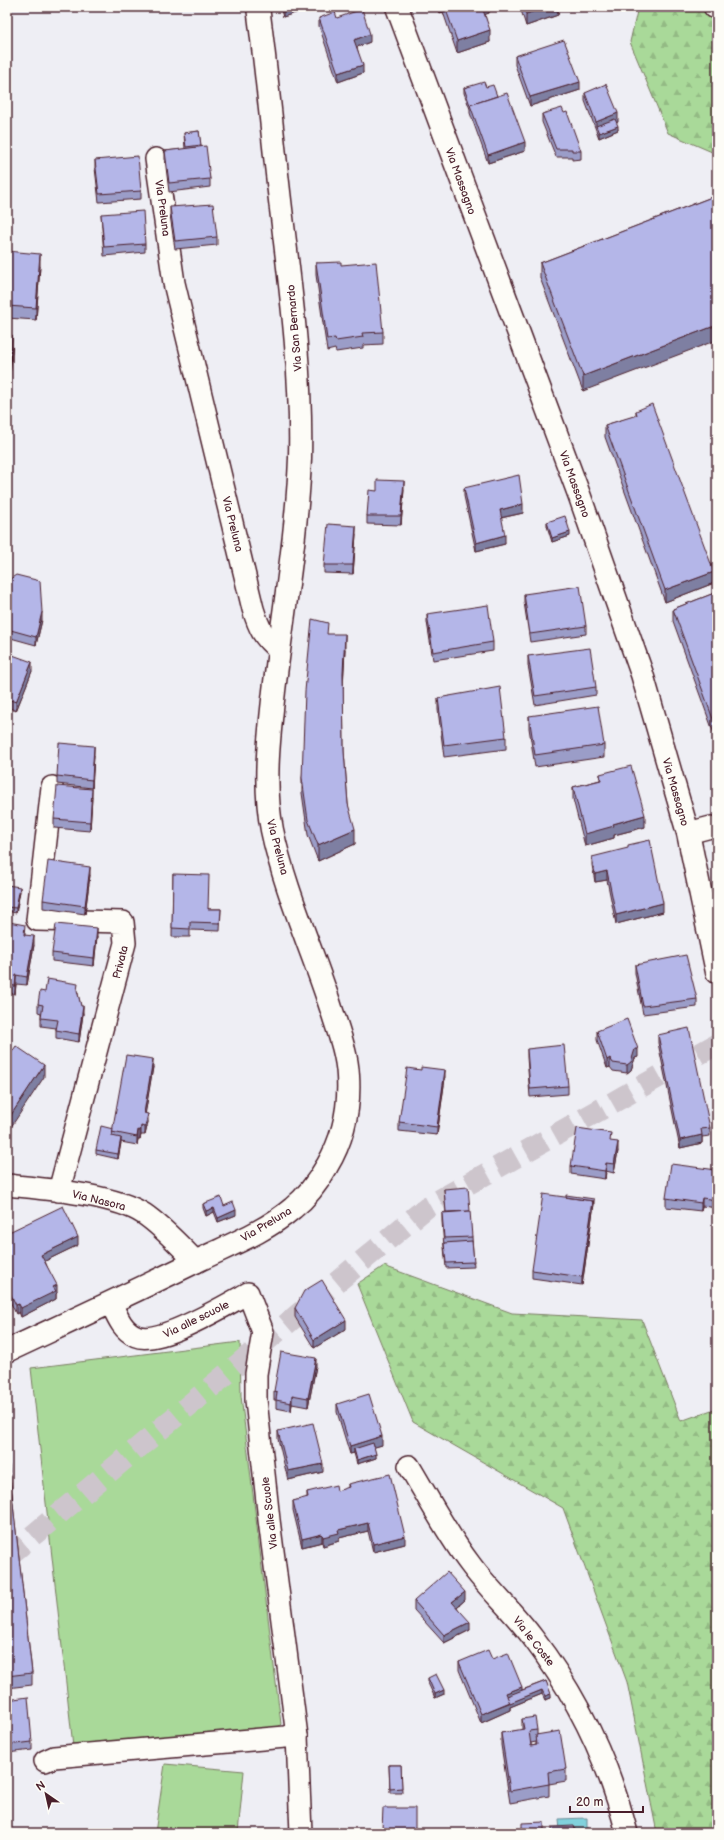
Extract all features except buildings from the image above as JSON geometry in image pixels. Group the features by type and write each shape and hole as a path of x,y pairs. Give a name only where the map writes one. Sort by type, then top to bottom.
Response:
{"street":[{"name":"Via San Bernardo","path":"258,7 292,299 299,381 300,460 295,520 279,650"},
{"name":"Via Massagno","path":"397,7 531,371 580,497 642,674 688,833 717,972"},
{"name":"Via Preluna","path":"7,1351 254,1234 278,1220 299,1203 314,1187 330,1161 342,1132 346,1112 348,1077 345,1053 281,864 268,804 266,771 279,650 267,640 259,628 253,609 174,282 156,160"},
{"name":"Privata","path":"52,787 36,920 123,922 125,943 59,1191"},
{"path":"688,833 711,827 717,828"},
{"name":"Via Nasora","path":"7,1185 59,1191 122,1204 143,1214 161,1227 196,1262"},
{"name":"Via alle scuole","path":"111,1303 128,1332 137,1337 148,1339 173,1332 248,1293"},
{"name":"Via alle Scuole","path":"248,1293 263,1332 256,1374 256,1400 269,1520 297,1736 300,1833"},
{"name":"Via le Coste","path":"409,1466 470,1564 532,1637 563,1681 582,1714 611,1778 627,1833"},
{"path":"45,1761 54,1757 297,1736"}],"green space":[{"path":"638,7 717,8 717,159 712,152 668,133 630,42"},
{"path":"384,1266 512,1313 642,1320 681,1421 717,1408 717,1833 657,1833 627,1682 563,1508 413,1422 357,1284"},
{"path":"240,1342 241,1396 281,1724 275,1731 73,1746 31,1368"},
{"path":"165,1764 244,1771 238,1833 155,1833"}],"water":[{"path":"587,1818 587,1830 560,1831 559,1819"}],"tunnel":[{"path":"7,1557 427,1207 717,1044"}]}
